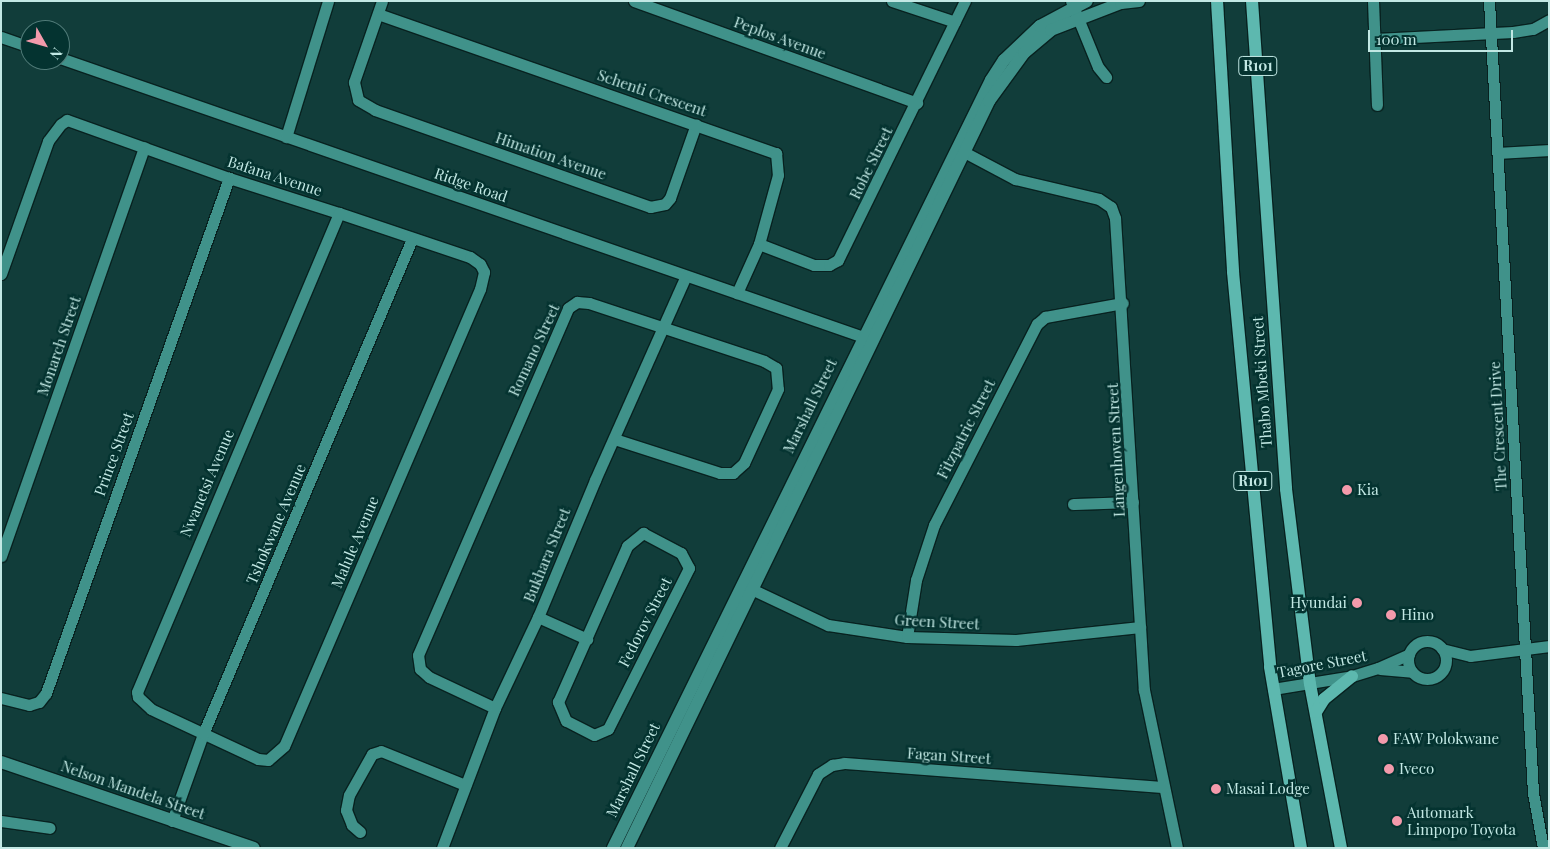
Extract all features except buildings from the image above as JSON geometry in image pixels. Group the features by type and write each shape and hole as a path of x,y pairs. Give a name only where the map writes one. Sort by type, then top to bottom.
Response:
{"main road":[{"name":"Thabo Mbeki Street","path":"1218,1 1233,272 1272,689 1301,848"},
{"name":"Thabo Mbeki Street","path":"1252,1 1286,490 1310,684 1341,848"},
{"path":"1316,712 1324,699 1352,676"}],"street":[{"path":"286,136 328,1"},
{"path":"378,14 382,1"},
{"name":"Peplos Avenue","path":"634,1 917,102"},
{"path":"892,1 955,22"},
{"name":"Robe Street","path":"758,244 814,265 829,265 838,260 965,1"},
{"name":"Marshall Street","path":"627,848 747,587 991,80 1017,46 1040,26 1087,1"},
{"name":"Marshall Street","path":"867,339 989,101 1024,53 1073,9 1139,1"},
{"path":"1373,1 1377,105"},
{"name":"The Crescent Drive","path":"1489,1 1533,799 1543,848"},
{"path":"1073,9 1098,67 1106,77"},
{"name":"Himation Avenue","path":"378,14 354,82 354,91 358,100 375,110 650,207 665,204 670,198 696,124"},
{"name":"Schenti Crescent","path":"378,14 776,152 780,168 758,244 737,293"},
{"path":"1375,39 1533,29 1549,20"},
{"path":"1,37 20,44"},
{"name":"Ridge Road","path":"70,61 867,339"},
{"name":"Bafana Avenue","path":"1,274 48,141 60,124 76,121 228,178 470,257 480,264"},
{"name":"Monarch Street","path":"1,556 144,147"},
{"path":"1498,153 1549,150"},
{"name":"Langenhoven Street","path":"964,152 1015,179 1087,195 1111,207 1116,218 1123,303 1146,707 1177,848"},
{"name":"Prince Street","path":"1,698 29,705 39,702 46,692 228,178"},
{"name":"Nwanetsi Avenue","path":"203,734 143,703 137,692 140,679 339,213"},
{"name":"Tshokwane Avenue","path":"172,822 203,734 412,239"},
{"name":"Malule Avenue","path":"203,734 258,759 268,760 284,746 480,289 484,272 480,264"},
{"name":"Bukhara Street","path":"442,848 495,708 538,617 662,327 686,276"},
{"name":"Romano Street","path":"495,708 429,677 420,669 418,656 568,308 582,301 772,365 778,375 778,389 744,463 734,473 720,473 614,439"},
{"name":"Fitzpatric Street","path":"907,637 916,580 934,525 1036,324 1045,317 1123,303"},
{"path":"1073,504 1134,502"},
{"name":"Fedorov Street","path":"643,533 686,558 689,568 608,730 598,735 566,721 558,702 587,639 627,546 636,536 643,533"},
{"name":"Marshall Street","path":"613,848 747,587"},
{"name":"Green Street","path":"747,587 828,625 907,637 1016,640 1140,627"},
{"path":"538,617 587,639"},
{"name":"Tagore Street","path":"1272,689 1352,676 1378,668 1409,654 1423,642 1433,643 1442,649 1470,656"},
{"name":"Tagore Street","path":"1378,668 1412,672 1429,679 1444,667 1470,656 1526,651 1549,646"},
{"path":"1442,649 1444,667"},
{"path":"1409,654 1412,672"},
{"path":"360,832 352,825 346,810 349,795 372,754 382,752 465,785"},
{"name":"Nelson Mandela Street","path":"1,762 172,822 254,848"},
{"name":"Fagan Street","path":"780,848 818,774 832,765 844,763 1163,787"},
{"path":"1,821 50,828"}],"place":[{"name":"Kia","path":"1347,490"},
{"name":"Hyundai","path":"1357,603"},
{"name":"Hino","path":"1391,615"},
{"name":"FAW Polokwane","path":"1383,739"},
{"name":"Iveco","path":"1389,769"},
{"name":"Masai Lodge","path":"1216,789"},
{"name":"Automark Limpopo Toyota","path":"1397,821"}]}
